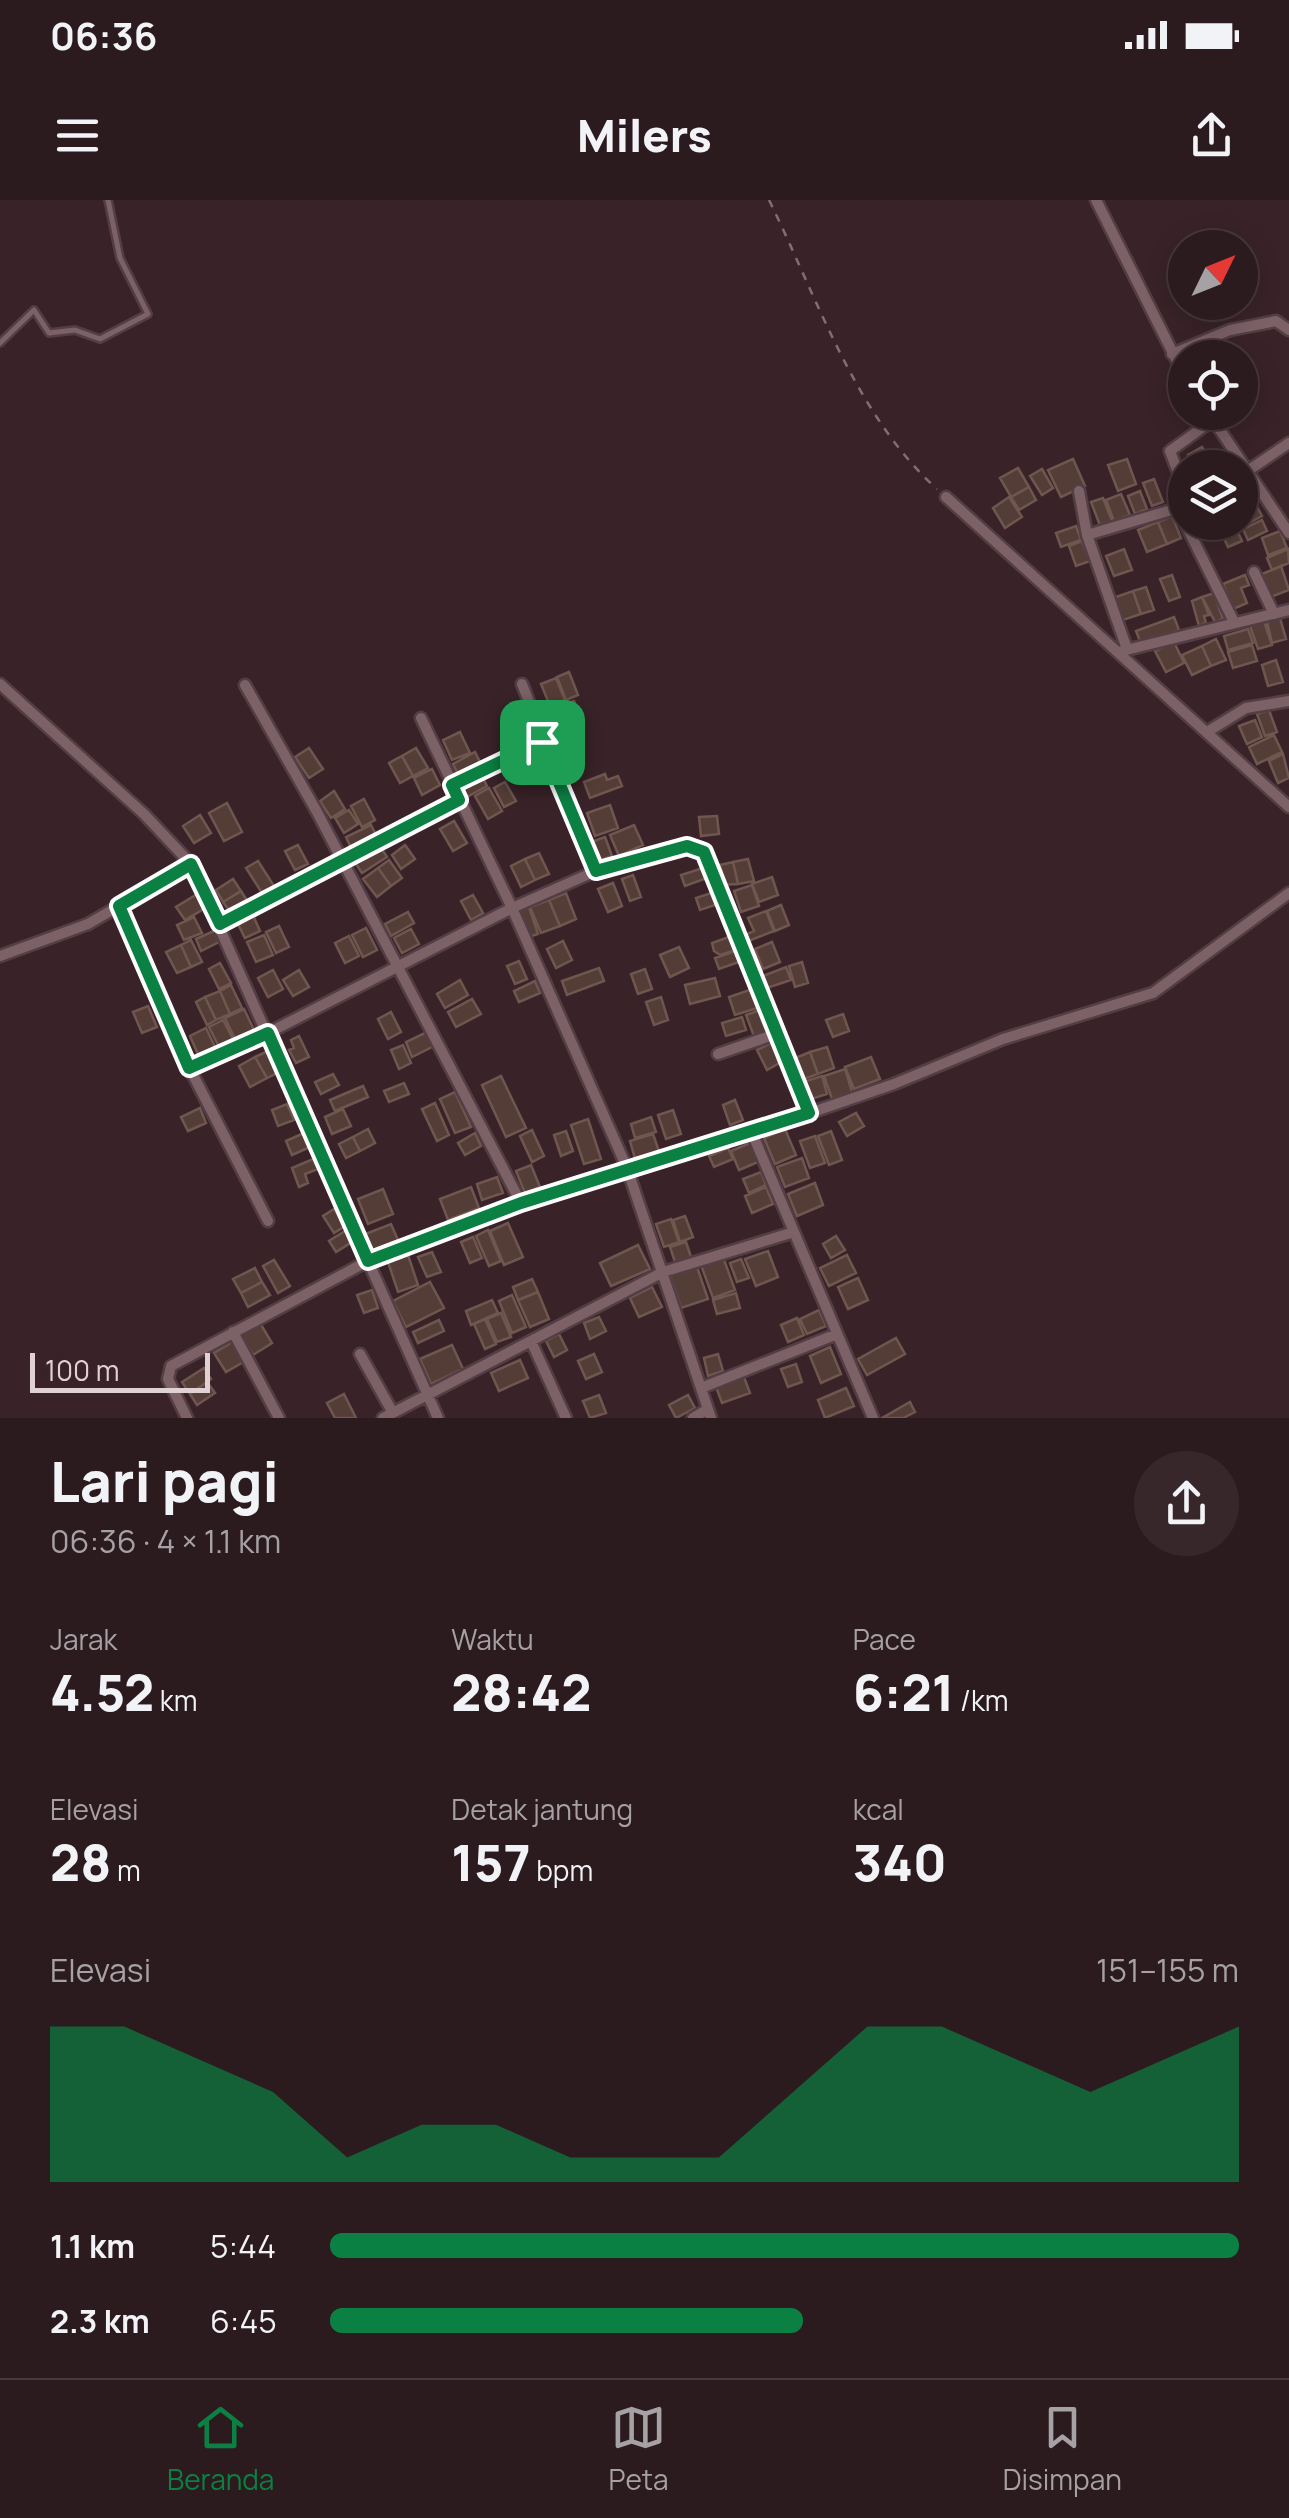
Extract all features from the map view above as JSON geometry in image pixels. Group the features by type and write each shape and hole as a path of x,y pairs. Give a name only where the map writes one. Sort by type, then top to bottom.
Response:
{"street":[{"path":"1096,200 1168,346"},
{"path":"1208,340 1238,328 1276,321 1289,330"},
{"path":"1171,450 1195,430"},
{"path":"1258,464 1289,443"},
{"path":"1079,491 1087,535 1123,651"},
{"path":"1258,492 1289,533"},
{"path":"946,497 1123,651 1289,807"},
{"path":"1087,535 1168,512"},
{"path":"1197,540 1234,622"},
{"path":"1254,572 1274,614"},
{"path":"1123,651 1289,610"},
{"path":"0,684 144,814 191,864 438,1418"},
{"path":"522,684 596,871"},
{"path":"245,685 296,773 521,1203"},
{"path":"1207,732 1246,708 1289,701"},
{"path":"421,718 512,908 627,1168 710,1414 693,1418"},
{"path":"452,785 542,742"},
{"path":"220,924 459,800"},
{"path":"189,1068 268,1033 512,908 596,871 687,846 701,848 809,1113"},
{"path":"0,956 88,924 191,864"},
{"path":"187,1418 168,1379 169,1369 368,1261 521,1203 752,1133 1003,1039 1153,994 1289,893"},
{"path":"119,906 189,1068 268,1220"},
{"path":"718,1054 776,1034"},
{"path":"752,1133 873,1418"},
{"path":"360,1354 388,1415 663,1272 794,1232"},
{"path":"233,1332 280,1418"},
{"path":"701,1388 837,1334"},
{"path":"531,1341 566,1418"}],"lane":[{"path":"0,343 34,310 48,333 75,330 100,339 148,314 120,258 108,200"}],"path":[{"path":"769,200 850,367 888,435 906,460 946,497"}],"building":[{"path":"1073,459 1085,486 1061,497 1048,470"},
{"path":"1127,459 1136,484 1118,491 1108,465"},
{"path":"1018,468 1029,487 1011,497 1000,478"},
{"path":"1042,469 1053,488 1042,495 1030,476"},
{"path":"1154,479 1163,502 1152,506 1143,483"},
{"path":"1029,487 1036,500 1019,510 1011,497"},
{"path":"1140,491 1147,509 1135,514 1128,496"},
{"path":"1121,494 1130,515 1114,521 1106,500"},
{"path":"1009,497 1022,517 1005,528 993,508"},
{"path":"1103,498 1113,523 1101,528 1091,502"},
{"path":"1168,518 1168,540 1176,540 1167,544 1158,522"},
{"path":"1262,520 1267,531 1258,535 1258,522"},
{"path":"1158,522 1167,544 1147,552 1138,530"},
{"path":"1076,526 1081,540 1061,547 1056,533"},
{"path":"1280,531 1287,548 1268,555 1262,538"},
{"path":"1225,540 1242,540 1242,541 1228,547"},
{"path":"1082,541 1090,561 1076,566 1069,546"},
{"path":"1124,549 1132,570 1114,576 1106,556"},
{"path":"1288,549 1289,563 1272,570 1267,558"},
{"path":"1281,566 1289,590 1271,597 1262,574"},
{"path":"1172,575 1180,597 1169,601 1160,579"},
{"path":"1245,575 1249,585 1241,588 1247,603 1233,609 1223,584"},
{"path":"1146,587 1154,610 1141,614 1133,591"},
{"path":"1133,591 1141,614 1120,621 1113,598"},
{"path":"1214,593 1223,619 1215,622 1202,597"},
{"path":"1202,597 1209,615 1204,616 1206,623 1199,626 1192,601"},
{"path":"1174,617 1179,630 1141,644 1136,631"},
{"path":"1280,618 1286,639 1272,643 1267,621"},
{"path":"1264,621 1272,645 1258,649 1250,626"},
{"path":"1248,629 1253,643 1228,650 1224,636"},
{"path":"1216,639 1226,660 1211,666 1202,646"},
{"path":"1174,642 1184,663 1166,672 1155,651"},
{"path":"1252,645 1257,661 1233,668 1228,652"},
{"path":"1202,646 1211,666 1192,675 1182,655"},
{"path":"1276,660 1283,682 1268,686 1262,665"},
{"path":"569,672 578,695 566,700 557,677"},
{"path":"556,678 565,700 550,706 541,684"},
{"path":"574,701 581,721 564,727 557,707"},
{"path":"1269,710 1277,732 1265,736 1257,714"},
{"path":"1255,720 1262,737 1247,744 1239,726"},
{"path":"460,732 470,753 452,760 443,740"},
{"path":"1274,735 1282,752 1257,764 1249,747"},
{"path":"309,748 323,769 309,778 295,757"},
{"path":"416,748 428,768 413,776 402,756"},
{"path":"475,752 481,764 459,776 453,764"},
{"path":"1283,754 1289,778 1278,783 1269,761"},
{"path":"402,756 413,776 400,783 389,763"},
{"path":"432,769 440,785 422,795 414,778"},
{"path":"481,774 487,786 465,798 459,786"},
{"path":"605,774 607,780 618,776 622,786 590,798 584,782"},
{"path":"505,782 516,801 504,807 494,788"},
{"path":"489,788 502,811 488,819 475,796"},
{"path":"334,791 345,809 331,818 320,801"},
{"path":"364,799 375,820 362,827 351,806"},
{"path":"227,803 242,832 224,841 209,813"},
{"path":"610,805 618,828 595,836 587,813"},
{"path":"349,810 358,824 344,833 335,818"},
{"path":"200,815 211,833 194,843 183,826"},
{"path":"717,816 719,834 701,836 699,817"},
{"path":"454,821 467,843 453,851 440,829"},
{"path":"371,825 377,837 352,850 346,837"},
{"path":"634,825 643,845 619,856 610,835"},
{"path":"605,837 612,856 598,861 591,842"},
{"path":"298,845 308,864 295,870 285,851"},
{"path":"379,845 387,857 362,873 354,861"},
{"path":"405,845 415,859 401,869 392,855"},
{"path":"539,853 549,874 535,880 525,859"},
{"path":"525,859 535,880 521,887 511,866"},
{"path":"748,859 754,881 738,884 733,862"},
{"path":"389,860 402,878 391,886 378,868"},
{"path":"258,861 274,886 262,893 246,868"},
{"path":"733,862 738,884 719,885 716,873 722,872 720,865"},
{"path":"378,868 391,886 377,897 363,879"},
{"path":"703,868 707,878 685,886 681,875"},
{"path":"633,875 641,897 630,901 622,879"},
{"path":"772,877 778,895 759,902 752,884"},
{"path":"233,879 241,891 223,902 216,890"},
{"path":"613,883 622,906 608,912 598,889"},
{"path":"752,885 759,906 741,912 734,891"},
{"path":"241,891 248,902 231,913 223,902"},
{"path":"714,892 718,904 700,910 696,898"},
{"path":"199,893 207,907 185,920 176,907"},
{"path":"566,893 576,919 560,926 549,900"},
{"path":"473,895 483,913 471,920 461,901"},
{"path":"549,900 560,926 541,933 530,907"},
{"path":"781,905 789,925 775,931 767,911"},
{"path":"529,907 538,934 529,937 520,910"},
{"path":"766,911 774,931 746,942 743,936 754,931 748,918"},
{"path":"408,912 414,923 391,936 385,924"},
{"path":"252,913 260,931 245,938 236,920"},
{"path":"194,917 202,933 184,940 177,925"},
{"path":"279,926 289,947 276,953 266,932"},
{"path":"366,928 377,950 363,957 352,935"},
{"path":"411,929 419,944 402,953 394,938"},
{"path":"214,931 219,942 201,951 196,939"},
{"path":"264,935 273,955 256,962 247,942"},
{"path":"734,935 739,949 720,955 714,951 712,943"},
{"path":"349,936 359,956 345,963 335,943"},
{"path":"191,940 202,962 191,967 181,945"},
{"path":"563,941 572,960 556,968 547,949"},
{"path":"772,942 780,962 763,969 755,949"},
{"path":"181,945 191,967 177,973 166,952"},
{"path":"679,947 689,968 670,977 660,955"},
{"path":"738,950 742,961 719,969 715,958"},
{"path":"519,961 527,979 515,984 507,966"},
{"path":"802,962 808,983 795,987 789,966"},
{"path":"220,963 231,983 219,989 209,969"},
{"path":"786,967 791,980 767,988 763,976"},
{"path":"599,968 604,981 567,995 562,981"},
{"path":"645,969 652,989 638,994 631,974"},
{"path":"273,970 283,989 268,997 258,978"},
{"path":"299,970 309,987 293,996 283,980"},
{"path":"715,978 720,996 690,1004 685,985"},
{"path":"460,980 468,995 445,1008 437,994"},
{"path":"535,981 540,993 519,1002 514,991"},
{"path":"231,985 242,1008 230,1014 220,991"},
{"path":"755,988 761,1007 735,1015 729,997"},
{"path":"220,991 230,1014 216,1020 205,997"},
{"path":"205,997 216,1020 207,1025 196,1002"},
{"path":"661,997 668,1020 654,1025 646,1002"},
{"path":"472,999 481,1014 456,1027 448,1012"},
{"path":"148,1006 157,1027 142,1033 133,1012"},
{"path":"244,1009 256,1034 237,1043 225,1018"},
{"path":"763,1009 771,1033 755,1039 746,1015"},
{"path":"391,1012 401,1032 388,1039 378,1019"},
{"path":"843,1014 849,1031 833,1037 826,1020"},
{"path":"742,1017 746,1030 726,1036 722,1023"},
{"path":"223,1020 233,1039 219,1047 209,1027"},
{"path":"206,1028 217,1051 200,1059 190,1036"},
{"path":"427,1032 434,1046 412,1057 406,1042"},
{"path":"299,1036 309,1057 296,1063 289,1050 294,1048 291,1040"},
{"path":"773,1042 783,1061 767,1070 757,1050"},
{"path":"403,1045 411,1063 399,1069 391,1050"},
{"path":"827,1047 834,1068 818,1074 810,1052"},
{"path":"268,1051 279,1072 267,1078 255,1057"},
{"path":"810,1052 818,1074 801,1080 793,1059"},
{"path":"255,1057 267,1078 250,1087 239,1066"},
{"path":"871,1057 880,1079 854,1089 845,1067"},
{"path":"845,1069 852,1092 832,1099 824,1076"},
{"path":"333,1074 339,1085 321,1094 315,1082"},
{"path":"501,1076 526,1128 506,1137 482,1085"},
{"path":"822,1076 827,1094 808,1100 803,1082"},
{"path":"404,1083 409,1094 389,1102 384,1091"},
{"path":"363,1086 368,1097 335,1111 330,1100"},
{"path":"455,1092 471,1127 455,1133 440,1099"},
{"path":"735,1100 743,1120 730,1125 723,1105"},
{"path":"435,1103 449,1135 437,1141 422,1109"},
{"path":"287,1104 294,1120 278,1126 272,1110"},
{"path":"200,1108 206,1123 188,1131 181,1117"},
{"path":"343,1109 351,1126 332,1134 325,1117"},
{"path":"673,1110 681,1134 666,1139 658,1115"},
{"path":"856,1113 864,1126 847,1136 839,1122"},
{"path":"651,1117 656,1132 635,1138 631,1124"},
{"path":"588,1119 601,1159 584,1164 571,1125"},
{"path":"368,1129 375,1143 360,1151 353,1137"},
{"path":"785,1129 796,1155 775,1164 764,1138"},
{"path":"532,1130 544,1156 532,1162 520,1136"},
{"path":"566,1131 573,1151 561,1156 554,1135"},
{"path":"831,1131 842,1160 829,1165 818,1136"},
{"path":"304,1133 310,1147 292,1155 286,1141"},
{"path":"475,1133 481,1146 465,1155 458,1143"},
{"path":"653,1134 660,1154 636,1162 630,1141"},
{"path":"815,1136 825,1163 810,1168 800,1141"},
{"path":"353,1137 360,1151 346,1158 339,1144"},
{"path":"750,1143 758,1162 739,1170 731,1151"},
{"path":"728,1148 733,1159 714,1167 709,1156"},
{"path":"802,1158 809,1178 785,1187 777,1167"},
{"path":"313,1159 318,1169 305,1174 308,1183 299,1187 292,1168"},
{"path":"531,1165 540,1187 525,1193 516,1171"},
{"path":"761,1172 766,1185 749,1193 743,1179"},
{"path":"497,1177 503,1193 482,1200 477,1184"},
{"path":"815,1183 823,1205 797,1216 788,1194"},
{"path":"471,1187 479,1208 448,1220 440,1199"},
{"path":"766,1187 773,1204 752,1213 745,1196"},
{"path":"383,1189 393,1214 368,1224 358,1199"},
{"path":"334,1209 345,1226 334,1233 323,1216"},
{"path":"685,1216 693,1237 680,1242 673,1220"},
{"path":"671,1219 679,1242 664,1247 656,1224"},
{"path":"508,1223 523,1257 504,1265 490,1231"},
{"path":"391,1224 398,1240 370,1252 363,1235"},
{"path":"488,1230 501,1261 489,1266 476,1236"},
{"path":"345,1231 352,1242 336,1252 329,1241"},
{"path":"836,1236 845,1250 831,1258 823,1244"},
{"path":"473,1237 482,1258 470,1263 461,1242"},
{"path":"686,1242 691,1257 675,1262 670,1247"},
{"path":"638,1245 650,1269 611,1286 600,1263"},
{"path":"768,1251 778,1277 756,1286 745,1259"},
{"path":"432,1252 441,1272 427,1277 418,1257"},
{"path":"408,1255 418,1285 398,1292 388,1262"},
{"path":"847,1255 856,1273 829,1286 820,1268"},
{"path":"723,1257 735,1290 713,1298 701,1265"},
{"path":"741,1259 749,1278 737,1282 730,1263"},
{"path":"274,1260 290,1286 278,1293 263,1266"},
{"path":"696,1264 708,1299 681,1308 669,1273"},
{"path":"255,1268 262,1282 241,1293 233,1279"},
{"path":"858,1278 868,1300 848,1309 838,1287"},
{"path":"532,1279 538,1292 518,1300 513,1287"},
{"path":"262,1282 270,1295 248,1307 241,1293"},
{"path":"430,1282 444,1308 406,1327 393,1301"},
{"path":"652,1287 662,1307 639,1317 630,1298"},
{"path":"372,1290 378,1308 364,1313 357,1295"},
{"path":"538,1292 549,1319 530,1327 518,1300"},
{"path":"736,1293 740,1308 717,1314 713,1300"},
{"path":"512,1295 526,1327 512,1333 499,1301"},
{"path":"492,1300 498,1313 471,1325 466,1311"},
{"path":"819,1310 826,1326 807,1334 800,1319"},
{"path":"501,1313 511,1337 497,1342 487,1319"},
{"path":"599,1317 606,1331 590,1339 584,1323"},
{"path":"797,1318 804,1335 788,1342 781,1325"},
{"path":"485,1319 496,1344 485,1349 474,1324"},
{"path":"439,1320 444,1331 418,1343 413,1332"},
{"path":"260,1323 272,1343 253,1355 240,1335"},
{"path":"559,1334 567,1350 554,1357 546,1341"},
{"path":"896,1338 905,1354 867,1375 858,1359"},
{"path":"234,1341 245,1361 226,1372 214,1353"},
{"path":"452,1345 463,1369 431,1384 420,1359"},
{"path":"830,1347 841,1374 821,1383 810,1356"},
{"path":"594,1354 602,1372 586,1379 578,1361"},
{"path":"718,1354 723,1371 708,1376 704,1358"},
{"path":"520,1360 528,1378 499,1391 491,1373"},
{"path":"796,1364 802,1382 788,1387 781,1369"},
{"path":"204,1368 211,1379 190,1394 182,1382"},
{"path":"744,1377 750,1393 722,1403 716,1387"},
{"path":"207,1382 215,1393 197,1405 190,1394"},
{"path":"846,1388 854,1406 825,1418 818,1400"},
{"path":"344,1394 356,1418 335,1418 327,1403"},
{"path":"599,1395 606,1413 590,1418 583,1401"},
{"path":"688,1395 695,1408 676,1418 669,1405"},
{"path":"910,1402 915,1412 903,1418 882,1418"}],"route":[{"path":"542,742 596,871 687,846 701,848 707,856 809,1113 521,1203 368,1261 268,1033 189,1068 170,1032 119,906 191,864 220,924 459,800 452,785 542,742"}]}
